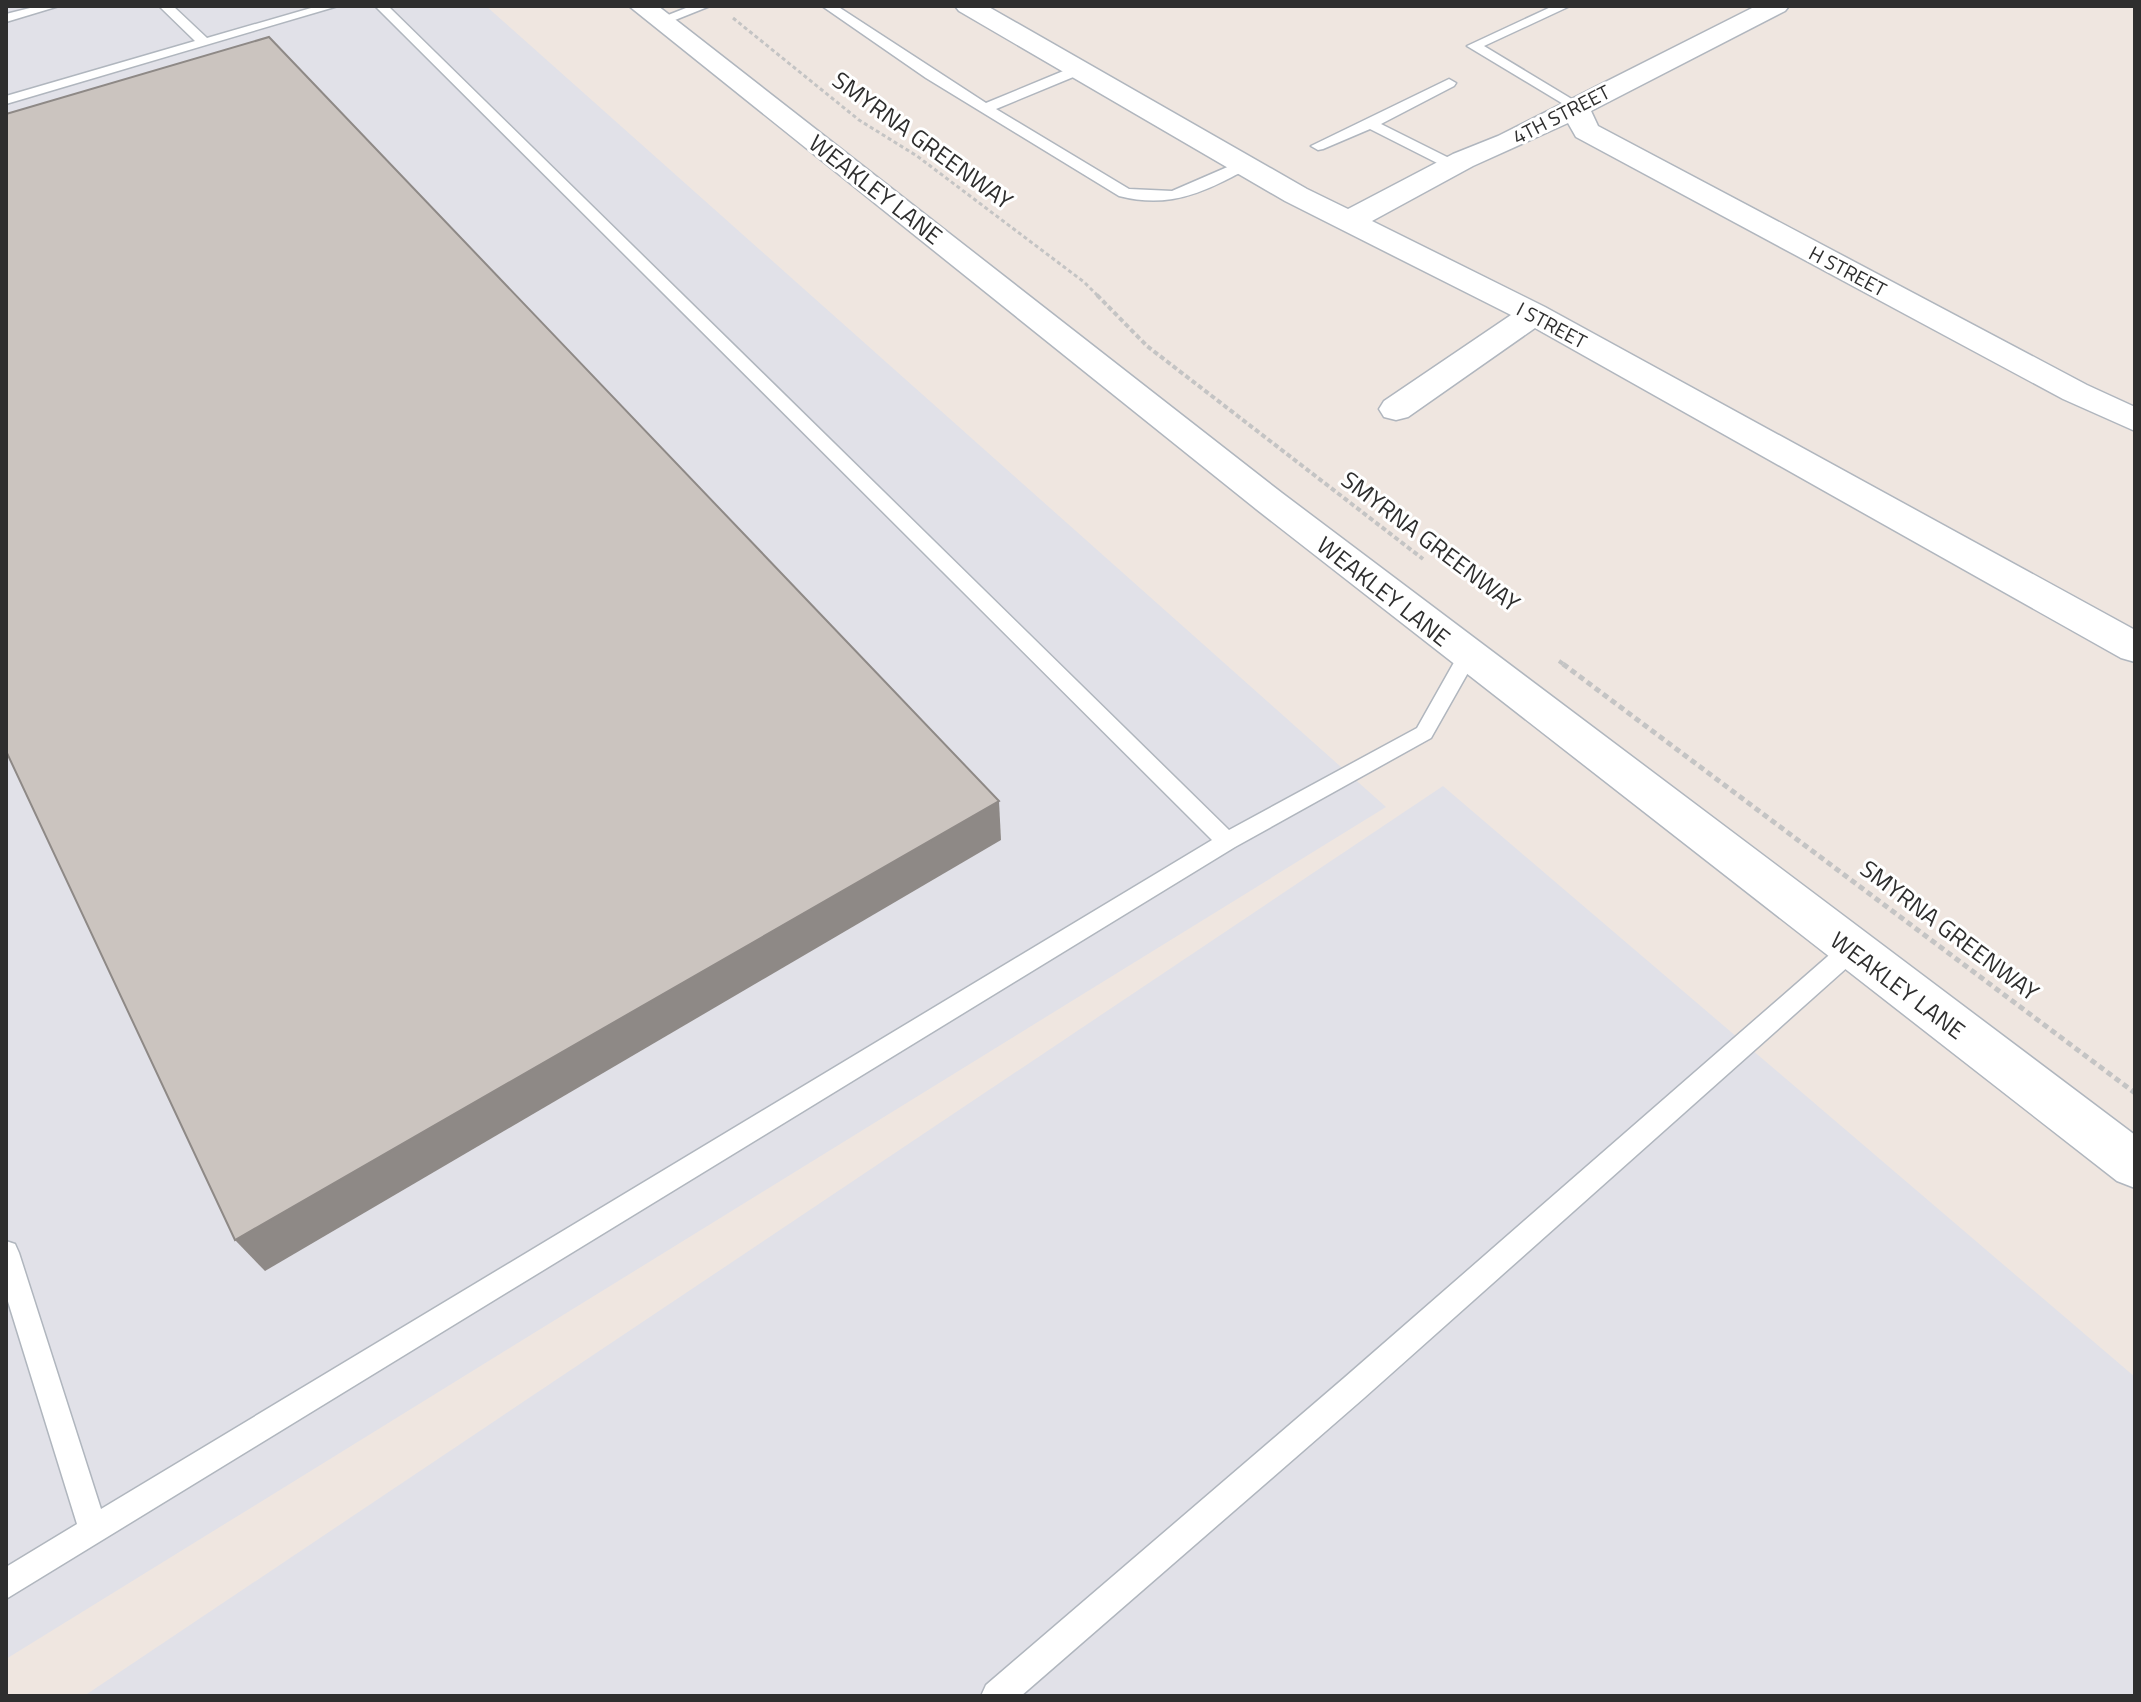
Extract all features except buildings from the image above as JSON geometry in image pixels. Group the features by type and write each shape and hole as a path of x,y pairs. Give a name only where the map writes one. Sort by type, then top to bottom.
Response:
{"street":[{"name":"I STREET","path":"968,6 1347,222 1534,314 2135,648"},
{"name":"4TH STREET","path":"1347,222 1452,165 1508,142 1776,6"},
{"name":"WEAKLEY LANE","path":"651,13 1468,655 2135,1165"},
{"name":"H STREET","path":"1575,107 1586,131 2075,392 2135,420"},
{"path":"1396,409 1534,314"}],"lane":[{"path":"6,18 53,6"},
{"path":"165,6 204,42"},
{"path":"6,100 316,8 332,6"},
{"path":"381,6 1227,841"},
{"path":"651,13 704,6"},
{"path":"828,6 1124,193 1150,200 1173,198 1244,165"},
{"path":"1564,6 1474,46 1575,107"},
{"path":"986,108 1078,70"},
{"path":"1318,146 1370,124 1449,83"},
{"path":"1370,124 1452,165"},
{"path":"6,1584 1227,841 1424,733 1468,655"},
{"path":"997,1696 1342,1398 1851,950"},
{"path":"6,1253 93,1529"}],"path":[{"name":"SMYRNA GREENWAY","path":"727,14 859,120 917,156 1084,282 1147,346 1424,559"},
{"name":"SMYRNA GREENWAY","path":"1550,654 2135,1093"}],"shaded area":[{"path":"6,6 486,6 1386,807 6,1659"},
{"path":"1443,786 2135,1377 2135,1696 84,1696"}]}
